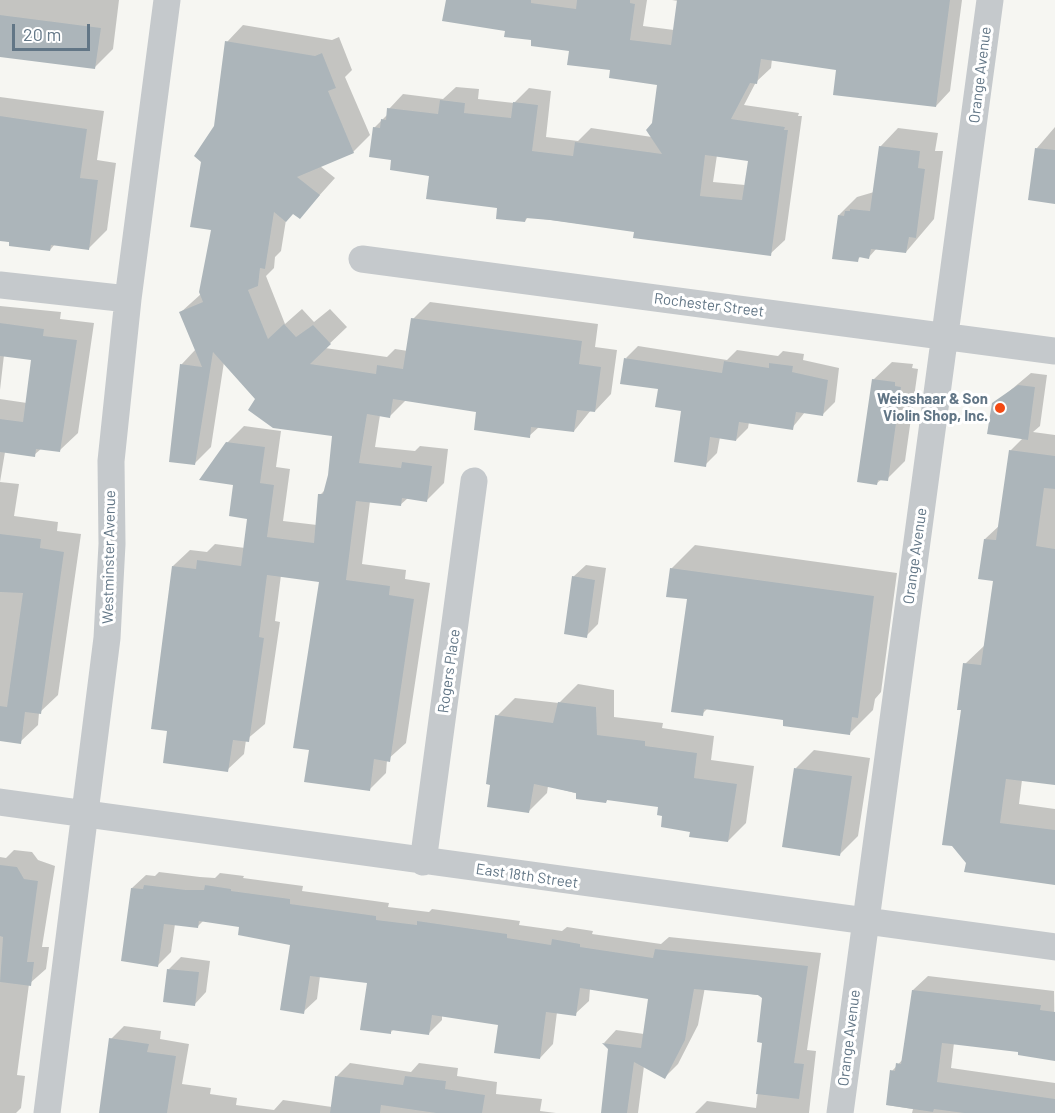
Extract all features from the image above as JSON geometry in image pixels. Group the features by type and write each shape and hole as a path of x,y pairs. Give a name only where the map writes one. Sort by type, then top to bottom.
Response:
{"street":[{"name":"Westminster Avenue","path":"47,1113 107,638 112,544 111,461 128,299 167,0"},
{"name":"Orange Avenue","path":"840,1113 864,921 990,0"},
{"name":"Rochester Street","path":"362,259 1055,351"},
{"path":"0,285 128,299"},
{"name":"Rogers Place","path":"423,862 474,481"},
{"name":"East 18th Street","path":"0,802 423,862 1055,947"}],"building":[{"path":"446,0 531,0 531,3 576,9 577,0 630,0 630,3 635,4 630,40 671,45 677,0 950,0 936,107 833,95 836,70 761,59 757,84 750,83 731,119 785,127 784,130 788,130 771,256 633,238 634,232 550,220 526,218 525,222 496,219 497,208 426,199 429,176 390,170 391,160 369,157 373,127 380,128 381,119 386,120 387,108 438,114 440,100 465,103 464,113 511,118 513,102 538,105 532,151 573,156 575,142 662,154 646,130 652,123 657,85 609,78 610,70 567,65 569,51 531,46 531,40 504,37 505,31 442,21","holes":["705,155 748,161 742,200 700,196"]},
{"path":"0,15 101,28 95,69 0,57"},
{"path":"225,41 315,56 322,53 336,88 328,91 354,153 297,177 320,195 300,219 293,214 286,222 274,212 265,269 260,268 258,286 248,290 268,339 284,324 296,337 313,325 331,344 310,364 376,374 377,365 403,369 411,318 582,341 579,364 601,367 595,412 577,410 574,432 531,427 530,438 474,430 476,412 393,399 390,418 367,414 359,463 401,468 402,462 432,466 427,502 402,498 401,506 356,501 346,580 390,586 389,595 414,599 390,762 374,759 370,791 304,782 309,750 293,748 319,582 267,575 259,637 264,638 249,742 233,740 228,772 163,763 167,731 151,729 172,566 196,569 197,560 241,566 247,519 229,516 233,485 199,480 226,442 265,447 260,483 274,485 267,537 314,543 318,494 323,494 328,475 332,436 273,428 248,410 255,399 213,352 195,465 169,462 180,364 202,367 179,312 203,302 199,292 211,230 190,227 201,162 194,156 214,126"},
{"path":"0,116 87,129 80,178 98,180 89,250 51,245 50,251 9,246 9,242 0,241"},
{"path":"879,146 920,151 918,168 925,169 916,238 909,237 906,253 871,249 869,259 859,257 858,262 832,259 838,215 844,216 845,211 850,211 850,209 870,211"},
{"path":"1035,148 1055,150 1055,204 1028,200"},
{"path":"0,323 44,329 43,336 77,340 60,452 36,449 35,457 0,452 0,419 23,422 31,360 0,356"},
{"path":"624,358 722,373 724,361 769,368 769,363 793,366 792,372 828,380 823,416 796,412 793,430 739,422 736,441 710,437 706,467 674,462 681,411 655,407 658,389 620,384"},
{"path":"872,379 895,382 895,386 901,387 888,481 878,480 877,485 857,482"},
{"path":"1018,385 1035,387 1028,440 987,434 992,403"},
{"path":"1009,450 1055,456 1055,489 1044,488 1036,546 1055,549 1055,785 1006,779 1000,823 1055,830 1055,885 964,872 966,863 952,846 942,845 961,710 957,710 963,663 981,665 993,581 978,579 984,539 996,540"},
{"path":"0,534 41,539 40,548 64,552 41,714 25,712 21,744 0,741 0,706 7,707 23,593 0,592"},
{"path":"670,568 874,596 858,718 852,717 850,735 783,726 783,720 704,709 703,716 671,712 687,599 666,597"},
{"path":"572,576 595,580 587,638 564,634"},
{"path":"558,702 596,707 597,735 645,741 645,746 697,753 694,778 737,784 728,842 689,837 690,832 661,827 662,816 657,815 658,807 607,800 606,803 576,799 576,793 534,784 529,813 487,807 490,785 486,784 495,715 553,723"},
{"path":"794,768 852,776 840,856 782,847"},
{"path":"0,865 17,867 24,879 38,881 27,962 34,962 31,986 0,982 3,937 0,936"},
{"path":"144,885 204,890 205,885 290,899 290,904 376,916 376,920 417,925 417,921 507,934 507,938 551,945 552,939 580,944 580,947 653,958 655,949 808,966 794,1063 804,1064 799,1099 756,1094 762,1043 757,1042 762,998 758,995 694,989 685,1040 665,1079 634,1062 627,1113 601,1113 608,1049 602,1043 641,1048 648,999 580,988 576,1016 546,1012 540,1059 494,1053 498,1025 432,1015 429,1035 391,1030 391,1034 360,1030 367,983 310,976 304,1014 280,1010 290,945 238,935 239,927 199,921 198,928 164,924 158,967 121,961 131,888 143,889"},
{"path":"167,969 199,972 195,1006 163,1002"},
{"path":"912,990 1041,1005 1040,1010 1055,1012 1055,1061 1018,1055 1018,1052 942,1043 937,1082 1055,1099 1055,1113 964,1113 934,1109 933,1112 886,1105 890,1070 895,1071 896,1063 901,1064"},
{"path":"109,1038 149,1044 147,1052 176,1056 167,1113 99,1113"},
{"path":"335,1076 403,1085 405,1076 446,1081 445,1089 485,1095 482,1113 436,1113 381,1105 380,1113 330,1113"}],"place":[{"name":"Weisshaar & Son Violin Shop, Inc.","path":"1000,408"}]}
